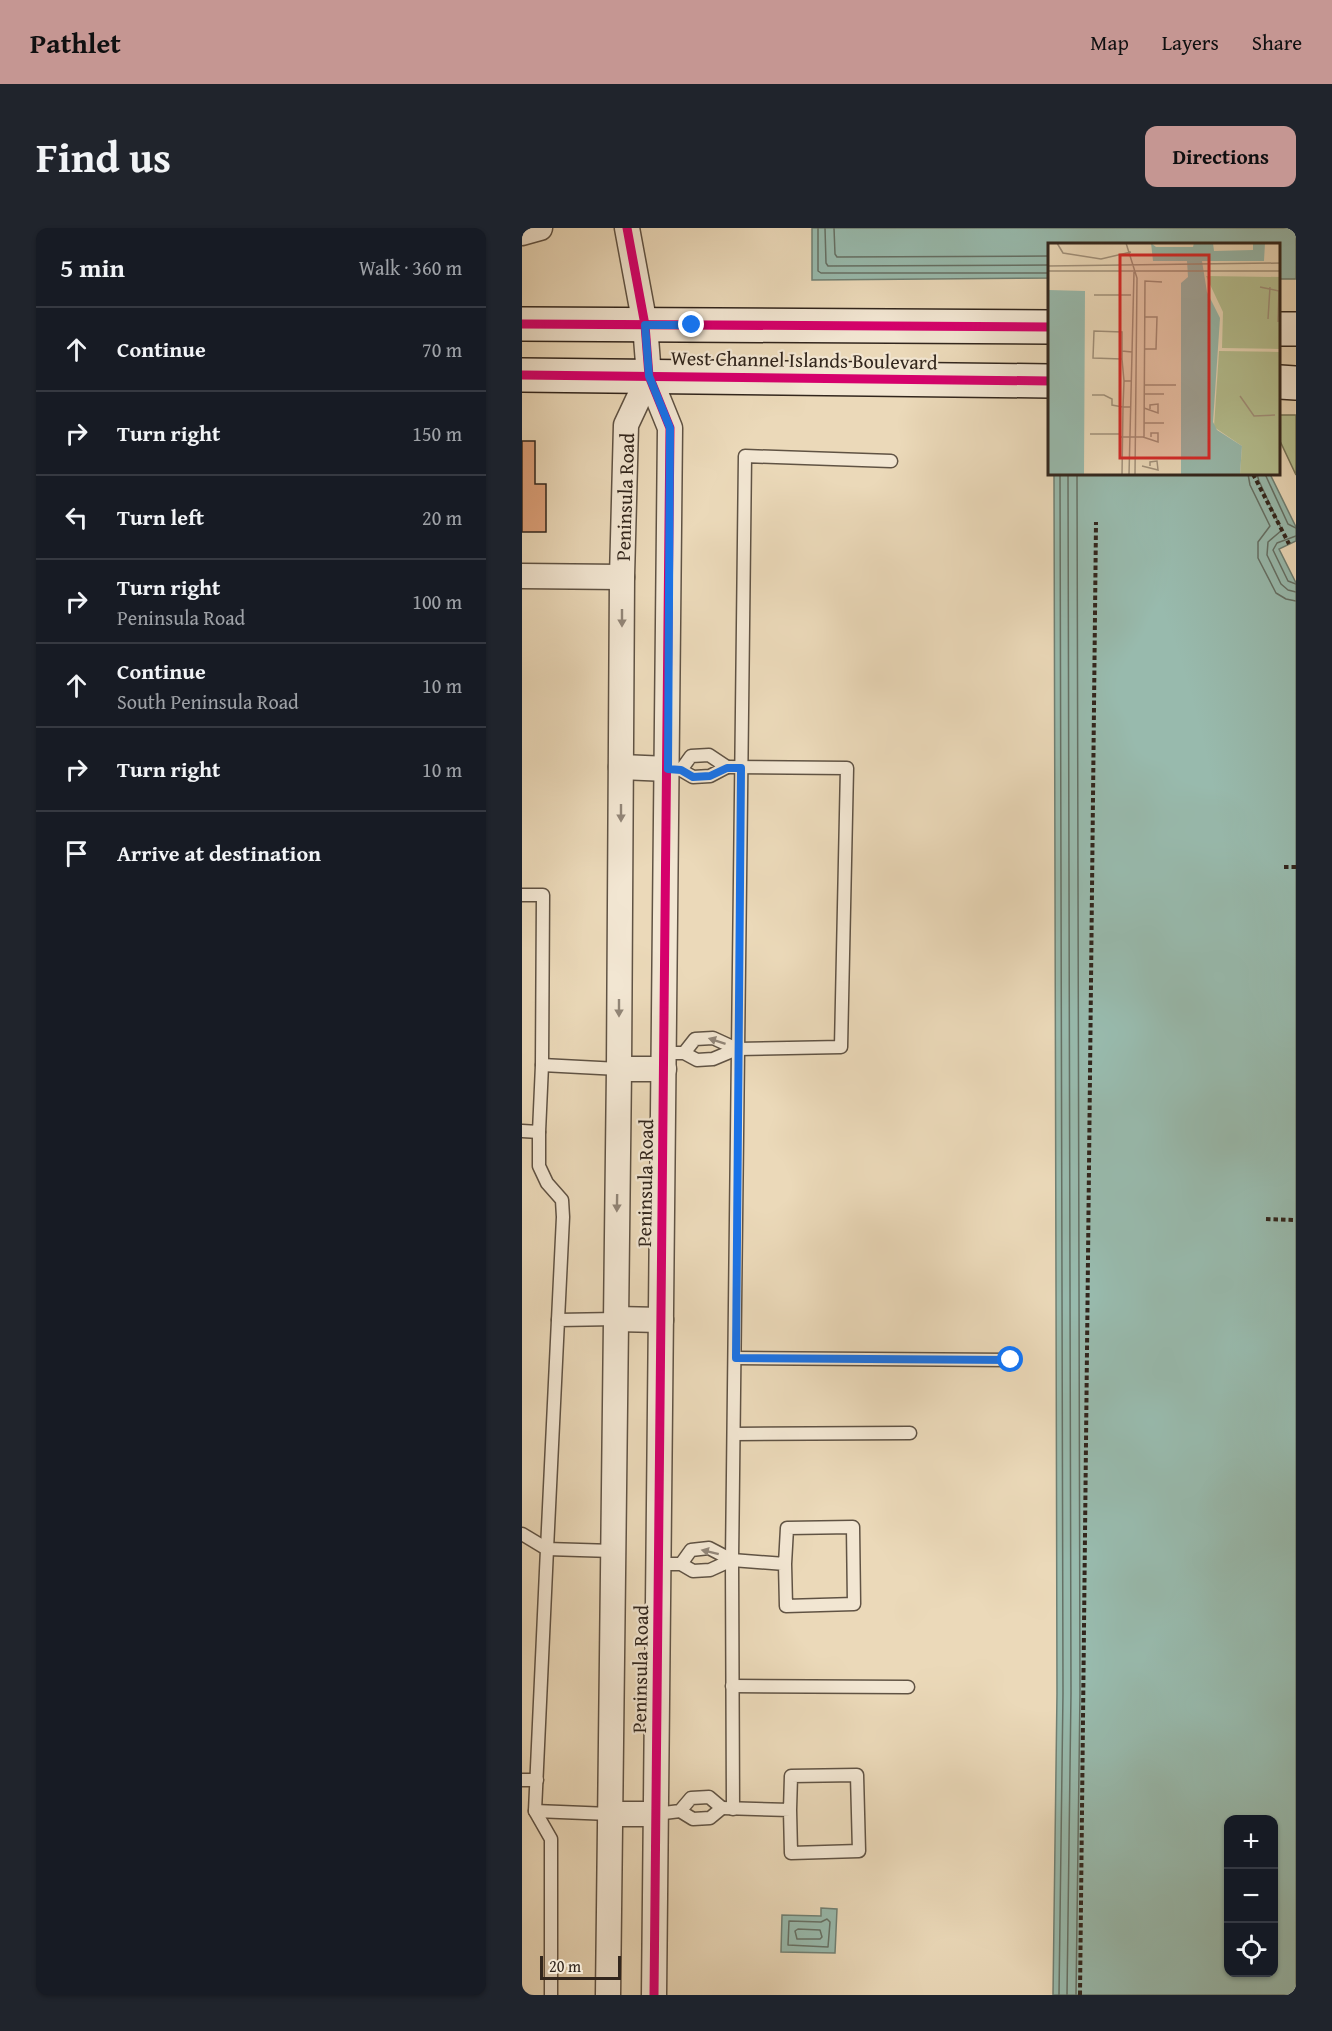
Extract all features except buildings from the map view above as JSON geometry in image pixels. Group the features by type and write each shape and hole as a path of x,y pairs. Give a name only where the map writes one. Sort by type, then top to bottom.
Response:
{"main road":[{"name":"West Channel Islands Boulevard","path":"522,324 1048,327"},
{"name":"West Channel Islands Boulevard","path":"522,375 1048,381"},
{"path":"1281,382 1296,383"}],"street":[{"path":"522,233 540,228"},
{"path":"627,228 645,325 649,376"},
{"name":"Peninsula Road","path":"608,1995 619,1069 622,577 626,425 649,376"},
{"name":"Peninsula Road","path":"649,376 670,428 674,770 671,1058 661,1320 670,1564 656,1814 654,1995"},
{"path":"522,576 622,577"},
{"path":"621,768 674,770"},
{"path":"619,1069 671,1058"},
{"path":"616,1319 661,1320"},
{"path":"610,1814 656,1814"}],"lane":[{"path":"727,1808 732,1686 745,456 891,461"},
{"path":"674,770 691,756 709,755 727,768"},
{"path":"671,1058 713,1059 738,1049 841,1047 847,768 727,768 710,776 693,777 674,770"},
{"path":"522,895 543,895 539,1166 547,1183 562,1200 564,1216 535,1811 551,1839 551,1995"},
{"path":"671,1058 695,1039 712,1038 738,1049"},
{"path":"542,1065 619,1069"},
{"path":"522,1131 539,1132"},
{"path":"558,1320 616,1319"},
{"path":"736,1358 1011,1360"},
{"path":"734,1434 910,1433"},
{"path":"853,1527 854,1604 786,1606 785,1564 787,1528 853,1527"},
{"path":"522,1534 547,1549 613,1551"},
{"path":"670,1564 691,1550 709,1548 732,1560 785,1564"},
{"path":"670,1564 693,1571 710,1570 732,1560"},
{"path":"732,1686 908,1687"},
{"path":"857,1775 859,1851 791,1853 790,1810 791,1776 857,1775"},
{"path":"522,1780 537,1780"},
{"path":"680,1811 691,1798 709,1797 727,1808 790,1810"},
{"path":"656,1814 680,1811 693,1819 710,1818 727,1808"},
{"path":"535,1811 610,1814"}],"path":[{"path":"1254,476 1289,544"},
{"path":"1080,1995 1096,522"},
{"path":"1284,867 1296,867"},
{"path":"1266,1219 1296,1220"}],"green space":[{"path":"1281,415 1296,415 1296,475 1281,443"}],"water":[{"path":"812,228 1296,228 1296,279 1281,279 1281,243 1048,243 1048,278 812,280"},
{"path":"1054,476 1271,476 1296,527 1296,541 1279,549 1296,583 1296,1995 1053,1995 1057,1693"},
{"path":"821,1908 837,1909 835,1953 781,1952 782,1915 821,1916"}],"cycle path":[{"path":"627,228 645,325 649,376 670,428 654,1995"},
{"path":"522,324 1048,327"},
{"path":"522,375 1048,381"}],"route":[{"path":"692,325 645,325 649,376 670,428 668,769 681,770 693,777 710,776 727,768 741,768 736,1358 1011,1360"}]}
